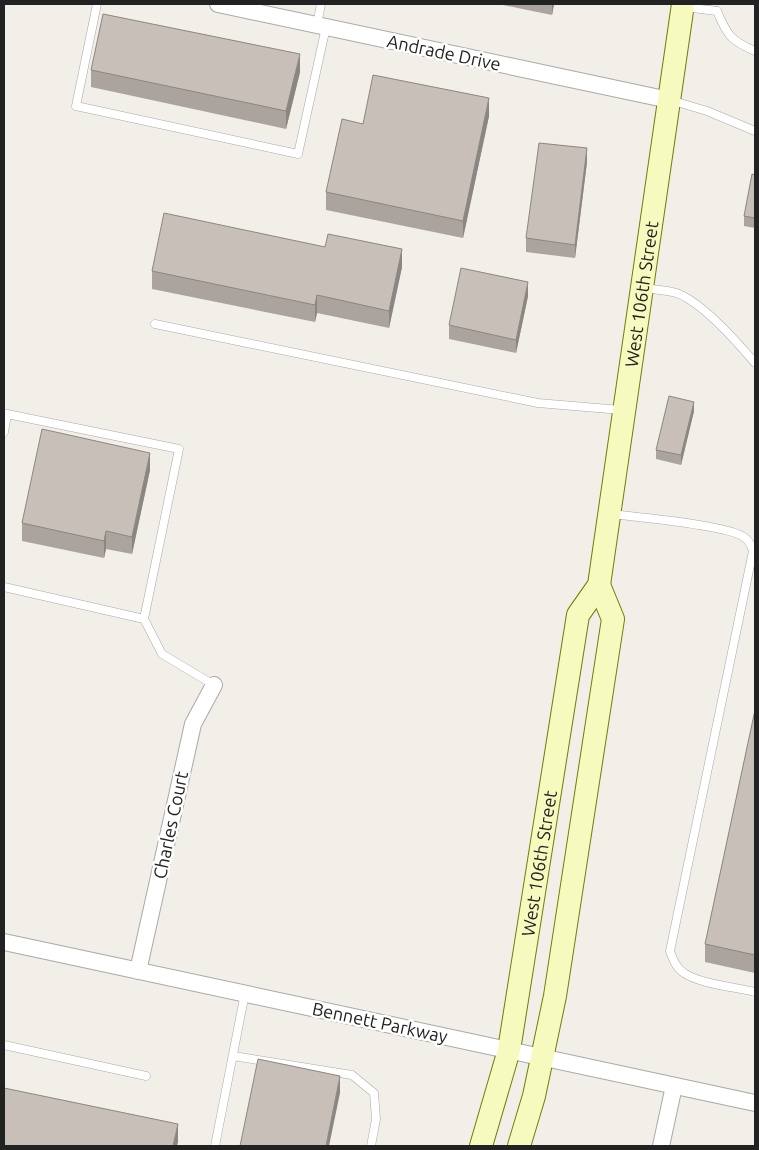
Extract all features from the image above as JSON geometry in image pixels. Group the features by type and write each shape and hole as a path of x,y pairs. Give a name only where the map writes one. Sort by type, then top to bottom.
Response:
{"street":[{"name":"Andrade Drive","path":"218,4 669,100"},
{"name":"West 106th Street","path":"481,1146 509,1050 578,615 599,585 626,411 683,5"},
{"name":"West 106th Street","path":"519,1146 543,1057 555,996 613,619 599,585"},
{"name":"Charles Court","path":"138,971 193,724 214,685"},
{"name":"Bennett Parkway","path":"4,942 755,1103"},
{"path":"661,1146 674,1086"}],"lane":[{"path":"97,4 76,106 298,154 321,26 321,4"},
{"path":"683,5 719,7 723,27 736,43 755,50"},
{"path":"669,100 707,111 755,131"},
{"path":"643,288 676,293 691,300 738,343 755,363"},
{"path":"155,324 538,403 626,411"},
{"path":"4,432 8,414 179,448 144,619 162,654 214,685"},
{"path":"610,514 668,520 739,534 750,543 753,551 670,951 677,967 684,974 697,979 755,992"},
{"path":"4,587 144,619"},
{"path":"215,1146 245,994"},
{"path":"4,1045 146,1076"},
{"path":"233,1056 352,1075 374,1093 376,1119 371,1146"}],"building":[{"path":"103,14 300,54 286,111 91,70"},
{"path":"373,75 489,98 463,221 326,192 342,119 363,124"},
{"path":"539,143 587,148 575,245 526,238"},
{"path":"752,174 755,175 755,218 744,216"},
{"path":"164,213 325,247 328,234 402,249 389,311 317,295 315,305 152,271"},
{"path":"461,268 528,282 516,340 449,325"},
{"path":"669,396 694,402 681,455 656,450"},
{"path":"42,429 150,453 132,537 106,531 104,541 22,523"},
{"path":"755,710 755,955 705,944"},
{"path":"258,1059 340,1076 326,1146 240,1146"},
{"path":"4,1088 178,1124 173,1146 4,1146"}]}
